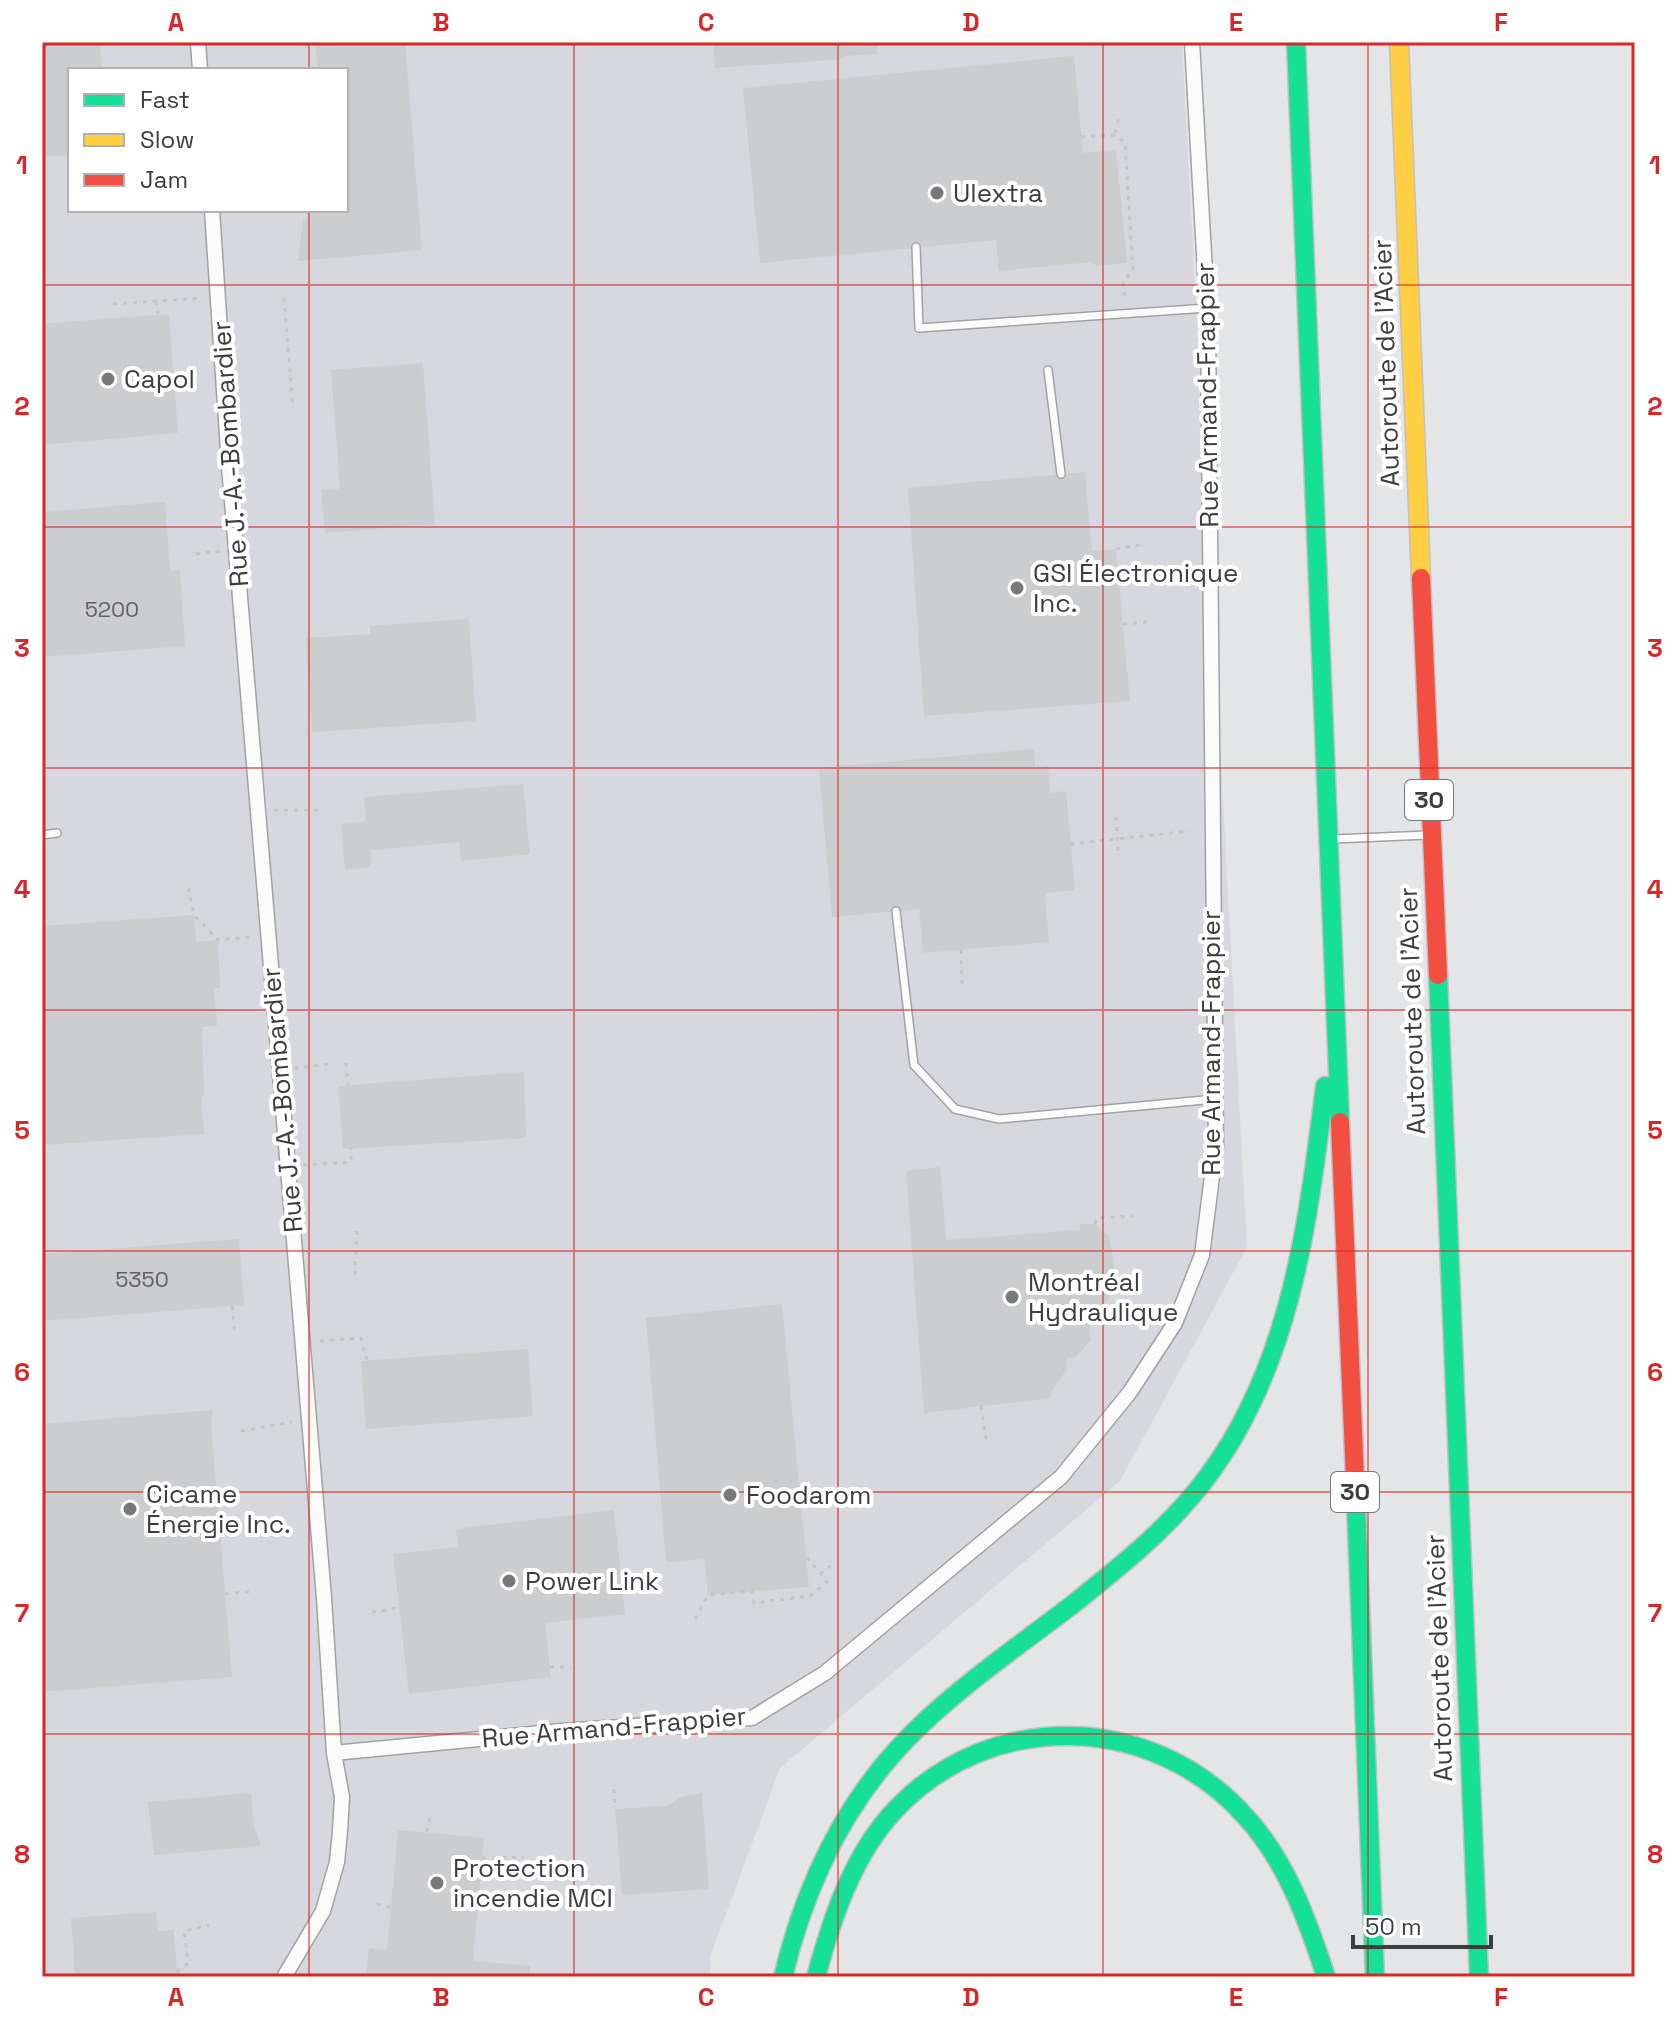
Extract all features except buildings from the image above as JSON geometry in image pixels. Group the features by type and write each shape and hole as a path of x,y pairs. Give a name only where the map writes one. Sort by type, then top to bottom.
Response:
{"highway":[{"name":"30","path":"1296,42 1375,1977"},
{"name":"Autoroute de l'Acier","path":"1399,42 1479,1977"},
{"path":"783,1977 797,1920 817,1869 841,1823 875,1774 939,1710 1147,1543 1191,1498 1240,1427 1279,1344 1301,1262 1335,1007"},
{"path":"816,1977 833,1920 858,1864 883,1825 911,1794 945,1769 982,1749 1020,1737 1067,1734 1111,1738 1152,1750 1192,1770 1229,1797 1256,1828 1279,1865 1304,1916 1326,1977"}],"street":[{"path":"198,42 200,68"},
{"name":"Rue Armand-Frappier","path":"334,1753 562,1731 752,1718 825,1673 1061,1477 1130,1392 1175,1323 1202,1255 1216,1145 1207,308 1192,42"},
{"name":"Rue J.-A.-Bombardier","path":"212,212 236,549 324,1598 334,1753 342,1797 337,1862 323,1911 284,1977"}],"lane":[{"path":"916,247 919,328 1207,308"},
{"path":"1048,370 1061,474"},
{"path":"42,835 57,833"},
{"path":"1328,839 1431,835"},
{"path":"896,911 914,1065 955,1109 999,1119 1215,1099"}],"path":[{"path":"1114,135 1119,118"},
{"path":"1081,137 1114,135 1125,142 1133,270 1123,282 1126,313"},
{"path":"1124,233 1131,232"},
{"path":"113,304 218,296"},
{"path":"284,298 293,408"},
{"path":"156,301 158,314"},
{"path":"1116,549 1140,545"},
{"path":"196,554 236,549"},
{"path":"1123,624 1147,622"},
{"path":"258,811 318,810"},
{"path":"1116,817 1118,852"},
{"path":"1070,844 1190,831"},
{"path":"188,888 194,915 218,940 268,935"},
{"path":"961,950 962,985"},
{"path":"346,1063 348,1085"},
{"path":"279,1069 330,1064"},
{"path":"287,1166 351,1162 351,1148"},
{"path":"1095,1224 1097,1218 1133,1216"},
{"path":"355,1275 357,1226"},
{"path":"232,1306 235,1335"},
{"path":"301,1343 361,1338 367,1361"},
{"path":"981,1406 986,1440"},
{"path":"241,1431 308,1419"},
{"path":"695,1619 708,1595 752,1591 754,1603 810,1596 827,1582 806,1556"},
{"path":"820,1574 832,1565"},
{"path":"225,1594 255,1591"},
{"path":"372,1612 399,1608"},
{"path":"550,1667 571,1667"},
{"path":"614,1789 615,1809"},
{"path":"427,1832 430,1815"},
{"path":"482,1858 524,1857"},
{"path":"377,1904 391,1908"},
{"path":"177,1972 188,1963 184,1931 209,1925"}],"shaded area":[{"path":"42,42 1182,42 1247,1247 1120,1481 780,1768 710,1957 710,1977 42,1977"}],"traffic: fast":[{"path":"1296,42 1340,1122"},
{"path":"1438,975 1479,1977"},
{"path":"783,1977 817,1873 851,1810 894,1752 956,1694 1144,1545 1194,1494 1236,1432 1259,1386 1292,1289 1303,1239 1325,1086"},
{"path":"1355,1479 1375,1977"},
{"path":"816,1977 829,1932 856,1866 896,1809 935,1776 978,1753 1024,1740 1072,1736 1119,1742 1165,1757 1208,1782 1245,1816 1260,1833 1284,1872 1312,1934 1326,1977"}],"traffic: slow":[{"path":"1399,42 1421,578"}],"traffic: jam":[{"path":"1421,578 1438,975"},
{"path":"1340,1122 1355,1479"}],"place":[{"name":"Ulextra","path":"937,193"},
{"name":"Capol","path":"108,379"},
{"name":"GSI Électronique Inc.","path":"1017,588"},
{"name":"Montréal Hydraulique","path":"1012,1297"},
{"name":"Foodarom","path":"730,1495"},
{"name":"Cicame Énergie Inc.","path":"130,1509"},
{"name":"Power Link","path":"509,1581"},
{"name":"Protection incendie MCI","path":"437,1883"}]}
